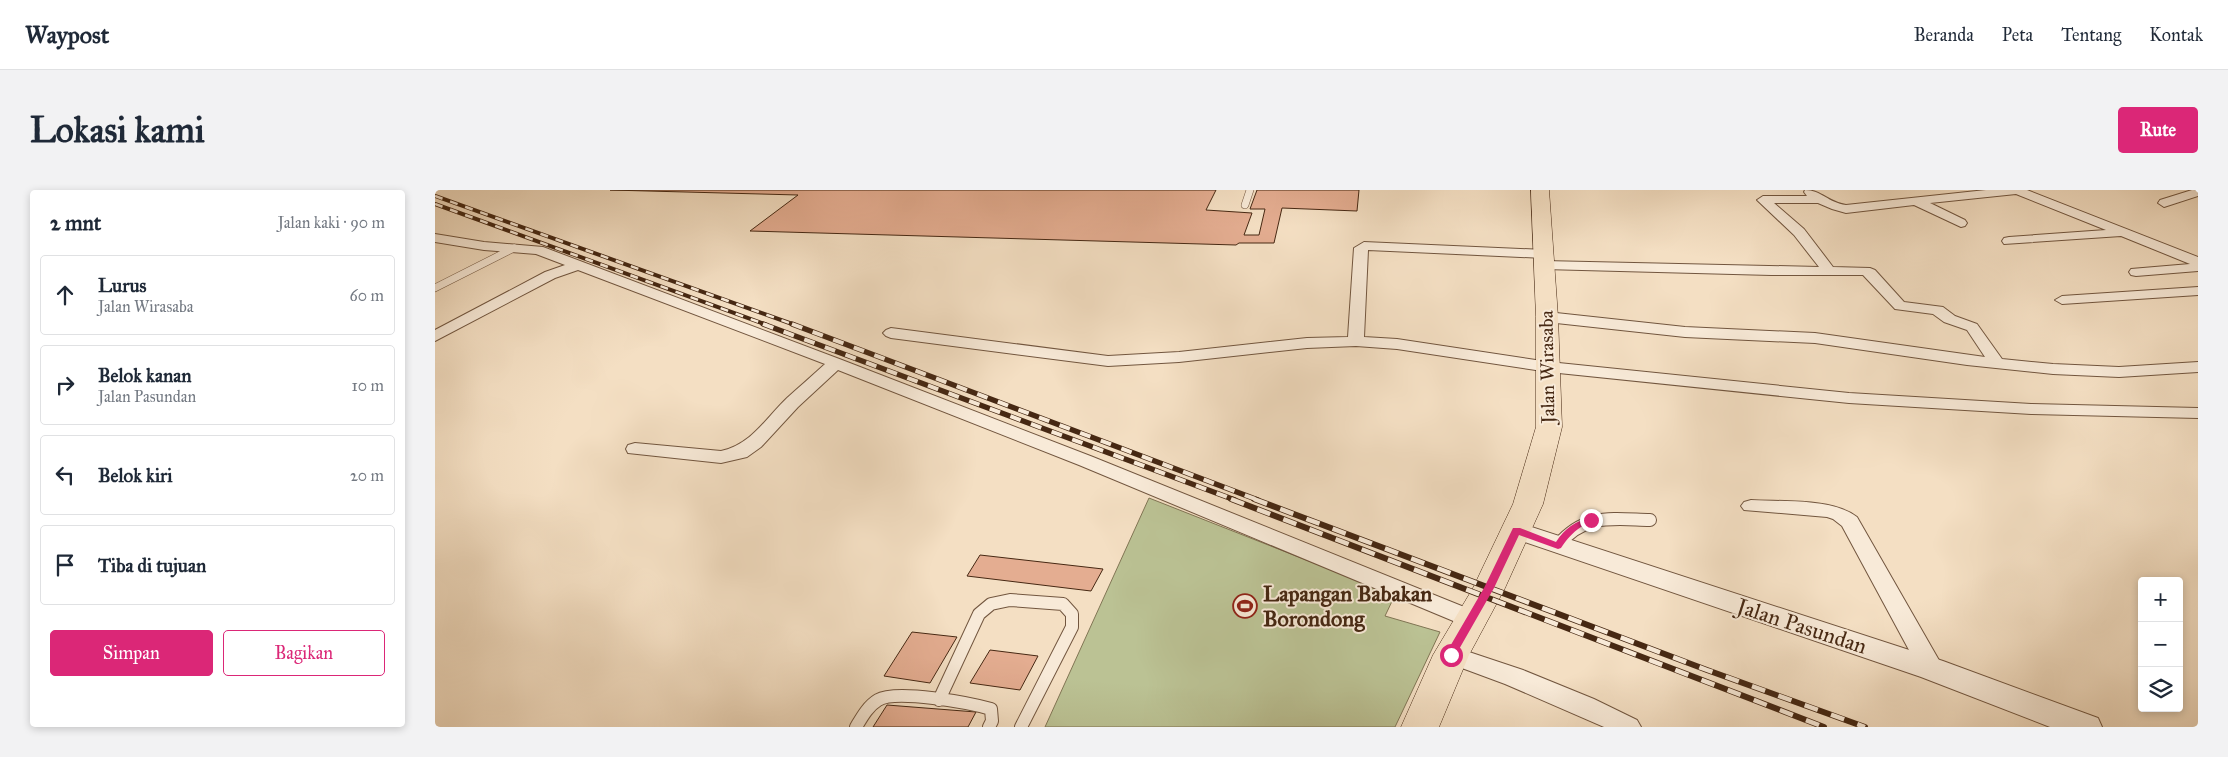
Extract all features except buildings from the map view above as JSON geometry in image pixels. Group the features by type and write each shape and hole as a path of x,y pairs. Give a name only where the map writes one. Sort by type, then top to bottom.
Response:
{"main road":[{"name":"Jalan Wirasaba","path":"1420,727 1451,655 1489,588 1517,530 1528,504 1549,426 1549,367 1540,190"}],"street":[{"path":"1811,190 1810,192 1837,208 1846,209 2017,190 2198,262"},
{"path":"2164,203 2198,192"},
{"path":"1821,199 1763,200 1799,232 1828,270"},
{"path":"1915,200 1961,223"},
{"path":"2009,241 2123,232"},
{"path":"435,238 484,246 538,250 836,363 1085,461 1471,619"},
{"path":"1356,341 1361,248 1364,246 1544,259 1771,271 1828,270 1868,272 1900,306 1938,310 1943,317 1952,322 1972,327 1997,363"},
{"path":"435,336 551,275 578,265"},
{"path":"2136,272 2198,267"},
{"path":"2062,300 2198,291"},
{"path":"1547,317 1685,332 1825,339 2053,369 2119,372 2198,367"},
{"path":"891,333 1108,361 1179,357 1307,343 1356,341 1397,344 1549,367 1849,398 2031,409 2198,413"},
{"path":"635,449 721,457 741,453 755,444 792,403 836,363"},
{"path":"1751,506 1827,511 1840,514 1850,522 1932,669"},
{"name":"Jalan Pasundan","path":"1517,530 1558,546 1932,669 2086,727"},
{"path":"1451,655 1515,677 1585,706 1627,727"}],"lane":[{"path":"1245,205 1250,190"},
{"path":"435,288 514,248"},
{"path":"1558,546 1566,533 1579,524 1591,520 1650,520"},
{"path":"939,700 979,614 991,604 1010,600 1063,604 1072,614 1072,627 1021,727"},
{"path":"856,727 874,701 885,696 939,700 991,709 992,720 989,727"}],"green space":[{"name":"Lapangan Babakan Borondong","path":"1149,498 1395,595 1385,616 1440,632 1395,727 1045,727"}],"railway":[{"path":"435,196 795,325"},
{"path":"435,204 767,325"},
{"path":"763,324 1235,500"},
{"path":"792,324 1258,500"},
{"path":"1231,499 1824,727"},
{"path":"1254,499 1707,670 1865,727"}],"place":[{"name":"Lapangan Babakan Borondong","path":"1245,606"}],"route":[{"path":"1451,655 1489,588 1517,530 1558,546 1566,533 1579,524 1591,520"}]}
